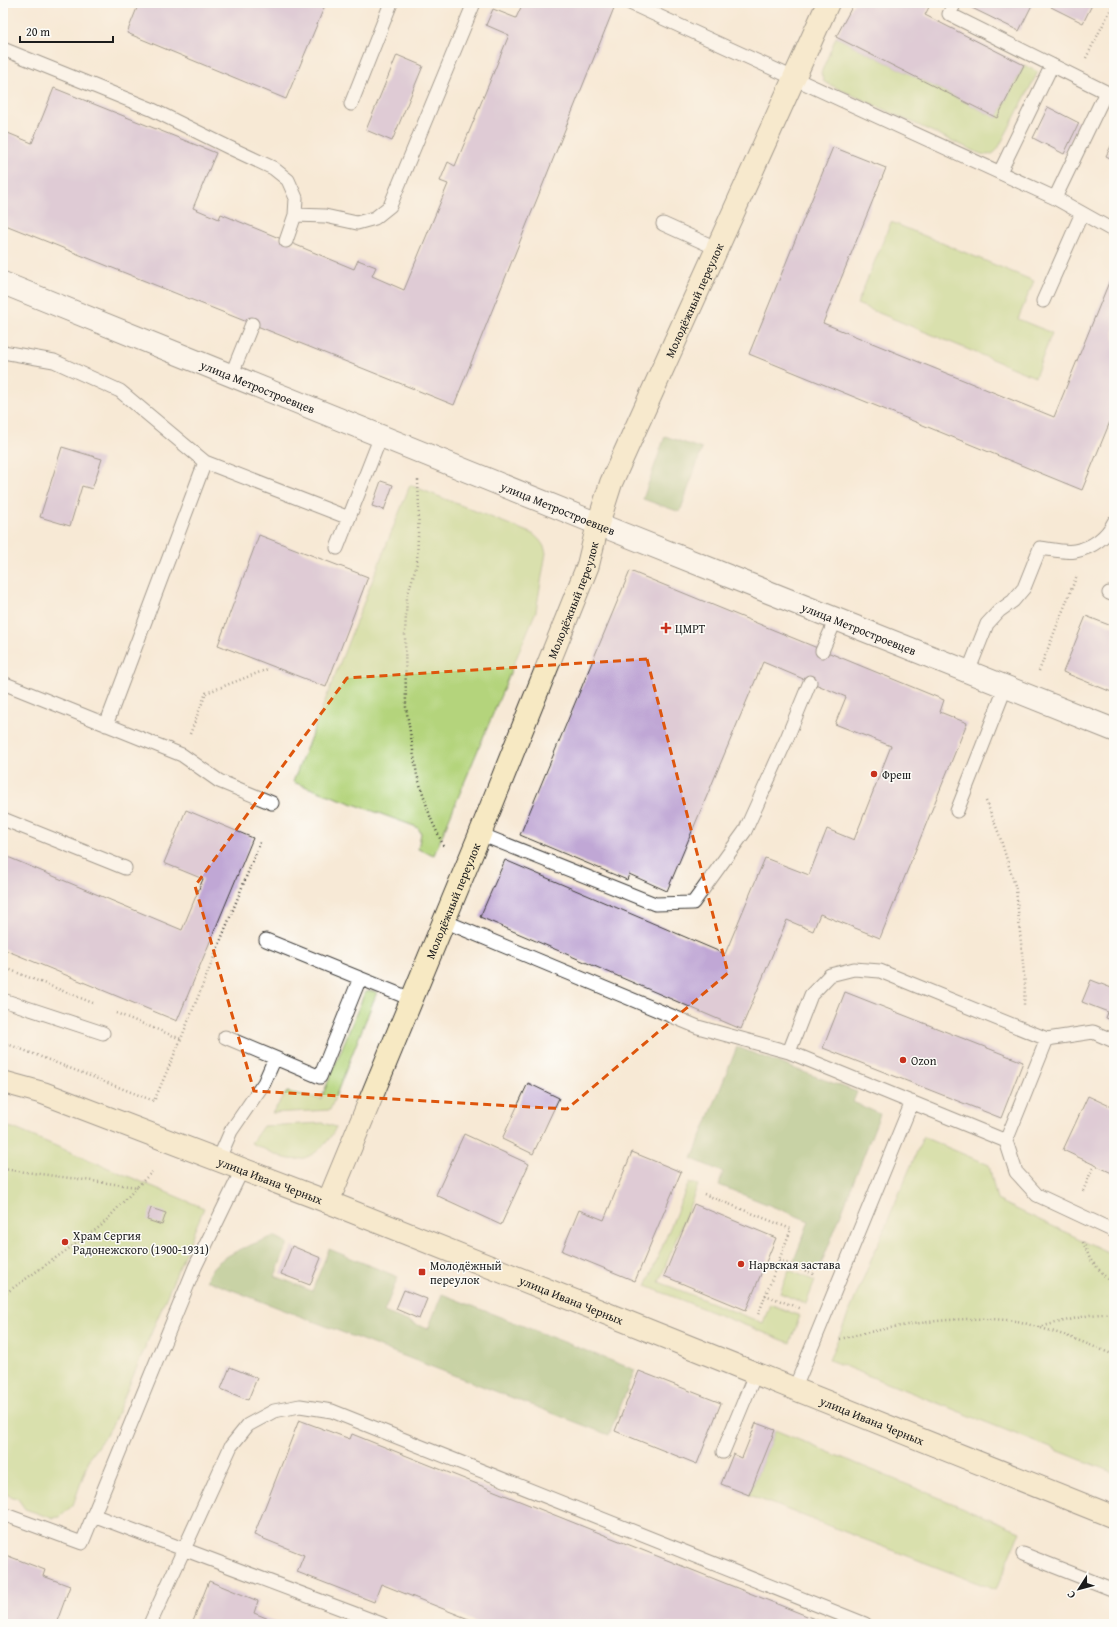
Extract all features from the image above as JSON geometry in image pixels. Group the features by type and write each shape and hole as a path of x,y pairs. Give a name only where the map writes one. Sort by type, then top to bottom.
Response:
{"street":[{"name":"Молодёжный переулок","path":"328,1202 480,834 588,565 598,524 611,483 828,3"},
{"name":"улица Метростроевцев","path":"3,283 598,524 1114,730"},
{"name":"улица Ивана Черных","path":"3,1082 43,1093 328,1202 1114,1516"}],"lane":[{"path":"351,104 391,3"},
{"path":"295,215 325,216 357,223 375,218 390,206 474,3"},
{"path":"630,3 1055,198 1114,232"},
{"path":"955,3 949,14 1110,94 1055,198"},
{"path":"3,49 151,109 273,168 288,180 296,198 295,215 286,241"},
{"path":"1000,172 1052,65"},
{"path":"1043,301 1082,213"},
{"path":"663,224 716,248"},
{"path":"231,376 252,324"},
{"path":"3,352 54,361 120,391 205,462 349,518"},
{"path":"337,548 381,436"},
{"path":"106,725 205,462"},
{"path":"968,672 987,624 999,611 1013,601 1024,588 1040,548 1074,551 1095,544 1110,530 1114,522"},
{"path":"822,651 836,619"},
{"path":"480,834 655,904 693,903 745,832 810,682"},
{"path":"3,683 182,755 219,781 272,803"},
{"path":"957,810 1006,686"},
{"path":"3,819 125,868"},
{"path":"444,921 698,1027 789,1052 1006,1140"},
{"path":"266,940 411,999"},
{"path":"789,1052 812,995 830,975 854,969 880,971 1047,1039 1093,1032 1114,1041"},
{"path":"225,1037 320,1077 360,978"},
{"path":"3,1000 103,1033"},
{"path":"1047,1039 1006,1140 1016,1172 1037,1195 1114,1231"},
{"path":"218,1161 231,1131 264,1083 275,1058"},
{"path":"794,1388 912,1102"},
{"path":"3,1514 82,1543 196,1266 242,1170"},
{"path":"723,1452 756,1372"},
{"path":"150,1624 231,1446 248,1425 274,1411 300,1406 332,1411 865,1624"},
{"path":"93,1515 184,1548 382,1624"},
{"path":"1023,1554 1114,1590"}],"path":[{"path":"1077,78 1114,3"},
{"path":"418,479 419,508 417,564 407,597 405,632 406,707 417,775 431,819 444,848"},
{"path":"1038,673 1080,567 1074,551"},
{"path":"182,755 206,693 268,669"},
{"path":"973,770 999,834 1016,889 1025,985 1023,1029"},
{"path":"3,1043 154,1102 184,1032 261,840"},
{"path":"1094,1165 1073,1212 1090,1259 1114,1288"},
{"path":"3,1169 137,1187"},
{"path":"3,1295 101,1226 152,1172"},
{"path":"704,1194 792,1229 758,1315"},
{"path":"779,1260 822,1277"},
{"path":"765,1295 808,1311"},
{"path":"1038,1327 1090,1315 1114,1313"},
{"path":"807,1358 829,1342 893,1327 972,1320 1017,1322 1038,1327 1062,1333 1114,1355"}],"highlighted area":[{"path":"647,659 728,973 567,1109 254,1091 195,886 347,678"}],"green space":[{"path":"836,37 997,118 1024,65 1038,72 998,149 993,154 984,155 824,82 821,73"},
{"path":"891,222 1034,281 1018,319 1052,333 1035,377 857,304"},
{"path":"665,436 702,449 680,512 643,499"},
{"path":"410,485 533,534 541,542 546,553 536,611 434,855 418,849 421,833 418,828 293,782"},
{"path":"365,992 377,992 330,1110 272,1113 287,1092 321,1099"},
{"path":"737,1047 857,1092 853,1102 880,1114 819,1270 794,1260 809,1221 719,1185 723,1172 692,1159"},
{"path":"323,1123 336,1127 322,1147 316,1152 302,1159 285,1158 251,1143 263,1126"},
{"path":"3,1126 13,1128 204,1208 112,1426 90,1457 73,1505 60,1517 51,1518 25,1509 18,1499 3,1493"},
{"path":"923,1137 989,1165 997,1200 1114,1255 1114,1473 829,1360"},
{"path":"689,1182 698,1185 659,1282 763,1323 770,1304 800,1316 790,1343 646,1286"},
{"path":"274,1236 288,1243 275,1276 312,1291 329,1249 398,1277 384,1312 428,1329 442,1294 635,1370 609,1435 206,1280 214,1266 227,1256 242,1248"},
{"path":"789,1270 815,1281 806,1304 780,1293"},
{"path":"775,1430 1020,1531 996,1590 749,1495"}],"building":[{"path":"139,3 326,3 286,99 127,33"},
{"path":"523,3 616,3 454,405 3,224 3,131 32,143 54,88 216,153 193,208 219,219 221,214 354,269 358,260 376,267 372,276 404,290 448,184 440,181 448,162 455,166 509,35 486,25 493,9 516,18"},
{"path":"854,3 931,3 925,15 1024,65 997,118 836,37"},
{"path":"974,3 1033,3 1019,31 972,8"},
{"path":"1053,3 1093,3 1083,23 1051,7"},
{"path":"397,55 423,66 392,141 366,130"},
{"path":"1048,107 1079,123 1064,154 1033,138"},
{"path":"1114,140 1114,160 1106,156"},
{"path":"833,147 886,168 823,323 1054,417 1114,270 1114,412 1082,490 749,354"},
{"path":"62,447 102,459 92,489 82,486 70,526 40,517"},
{"path":"381,481 393,485 384,510 372,506"},
{"path":"259,535 368,577 326,687 218,645"},
{"path":"630,571 944,700 940,712 967,723 880,938 820,914 813,931 787,920 741,1029 480,917 505,860 725,954 765,858 809,875 827,829 854,840 891,746 835,724 846,697 763,662 667,891 629,874 627,880 520,835"},
{"path":"1086,616 1114,627 1114,693 1063,672"},
{"path":"186,810 253,838 177,1021 3,949 3,855 182,930 203,879 164,863"},
{"path":"1114,923 1114,934 1110,933"},
{"path":"1091,980 1114,989 1114,1021 1106,1018 1108,1012 1082,1002"},
{"path":"845,992 1023,1062 1001,1118 823,1048"},
{"path":"528,1083 559,1098 533,1154 502,1139"},
{"path":"1088,1096 1114,1108 1114,1174 1063,1150"},
{"path":"464,1134 529,1164 501,1225 436,1195"},
{"path":"632,1152 681,1172 635,1281 562,1251 579,1210 604,1220"},
{"path":"694,1204 776,1238 746,1310 664,1276"},
{"path":"151,1208 166,1213 162,1225 147,1220"},
{"path":"292,1246 321,1258 310,1285 281,1274"},
{"path":"404,1290 427,1299 419,1319 396,1309"},
{"path":"230,1367 257,1378 248,1400 221,1389"},
{"path":"639,1371 721,1403 697,1464 615,1431"},
{"path":"299,1420 350,1439 352,1434 827,1624 481,1624 381,1584 374,1602 297,1572 304,1555 254,1535"},
{"path":"756,1423 775,1430 749,1495 721,1484 733,1454 742,1458"},
{"path":"3,1554 45,1570 43,1576 70,1586 56,1624 3,1624"},
{"path":"209,1581 258,1601 254,1613 281,1624 192,1624"}],"place":[{"name":"ЦМРТ","path":"666,628"},
{"name":"Фреш","path":"874,774"},
{"name":"Ozon","path":"903,1060"},
{"name":"Храм Сергия Радонежского (1900-1931)","path":"65,1242"},
{"name":"Нарвская застава","path":"741,1264"},
{"name":"Молодёжный переулок","path":"422,1272"}]}
